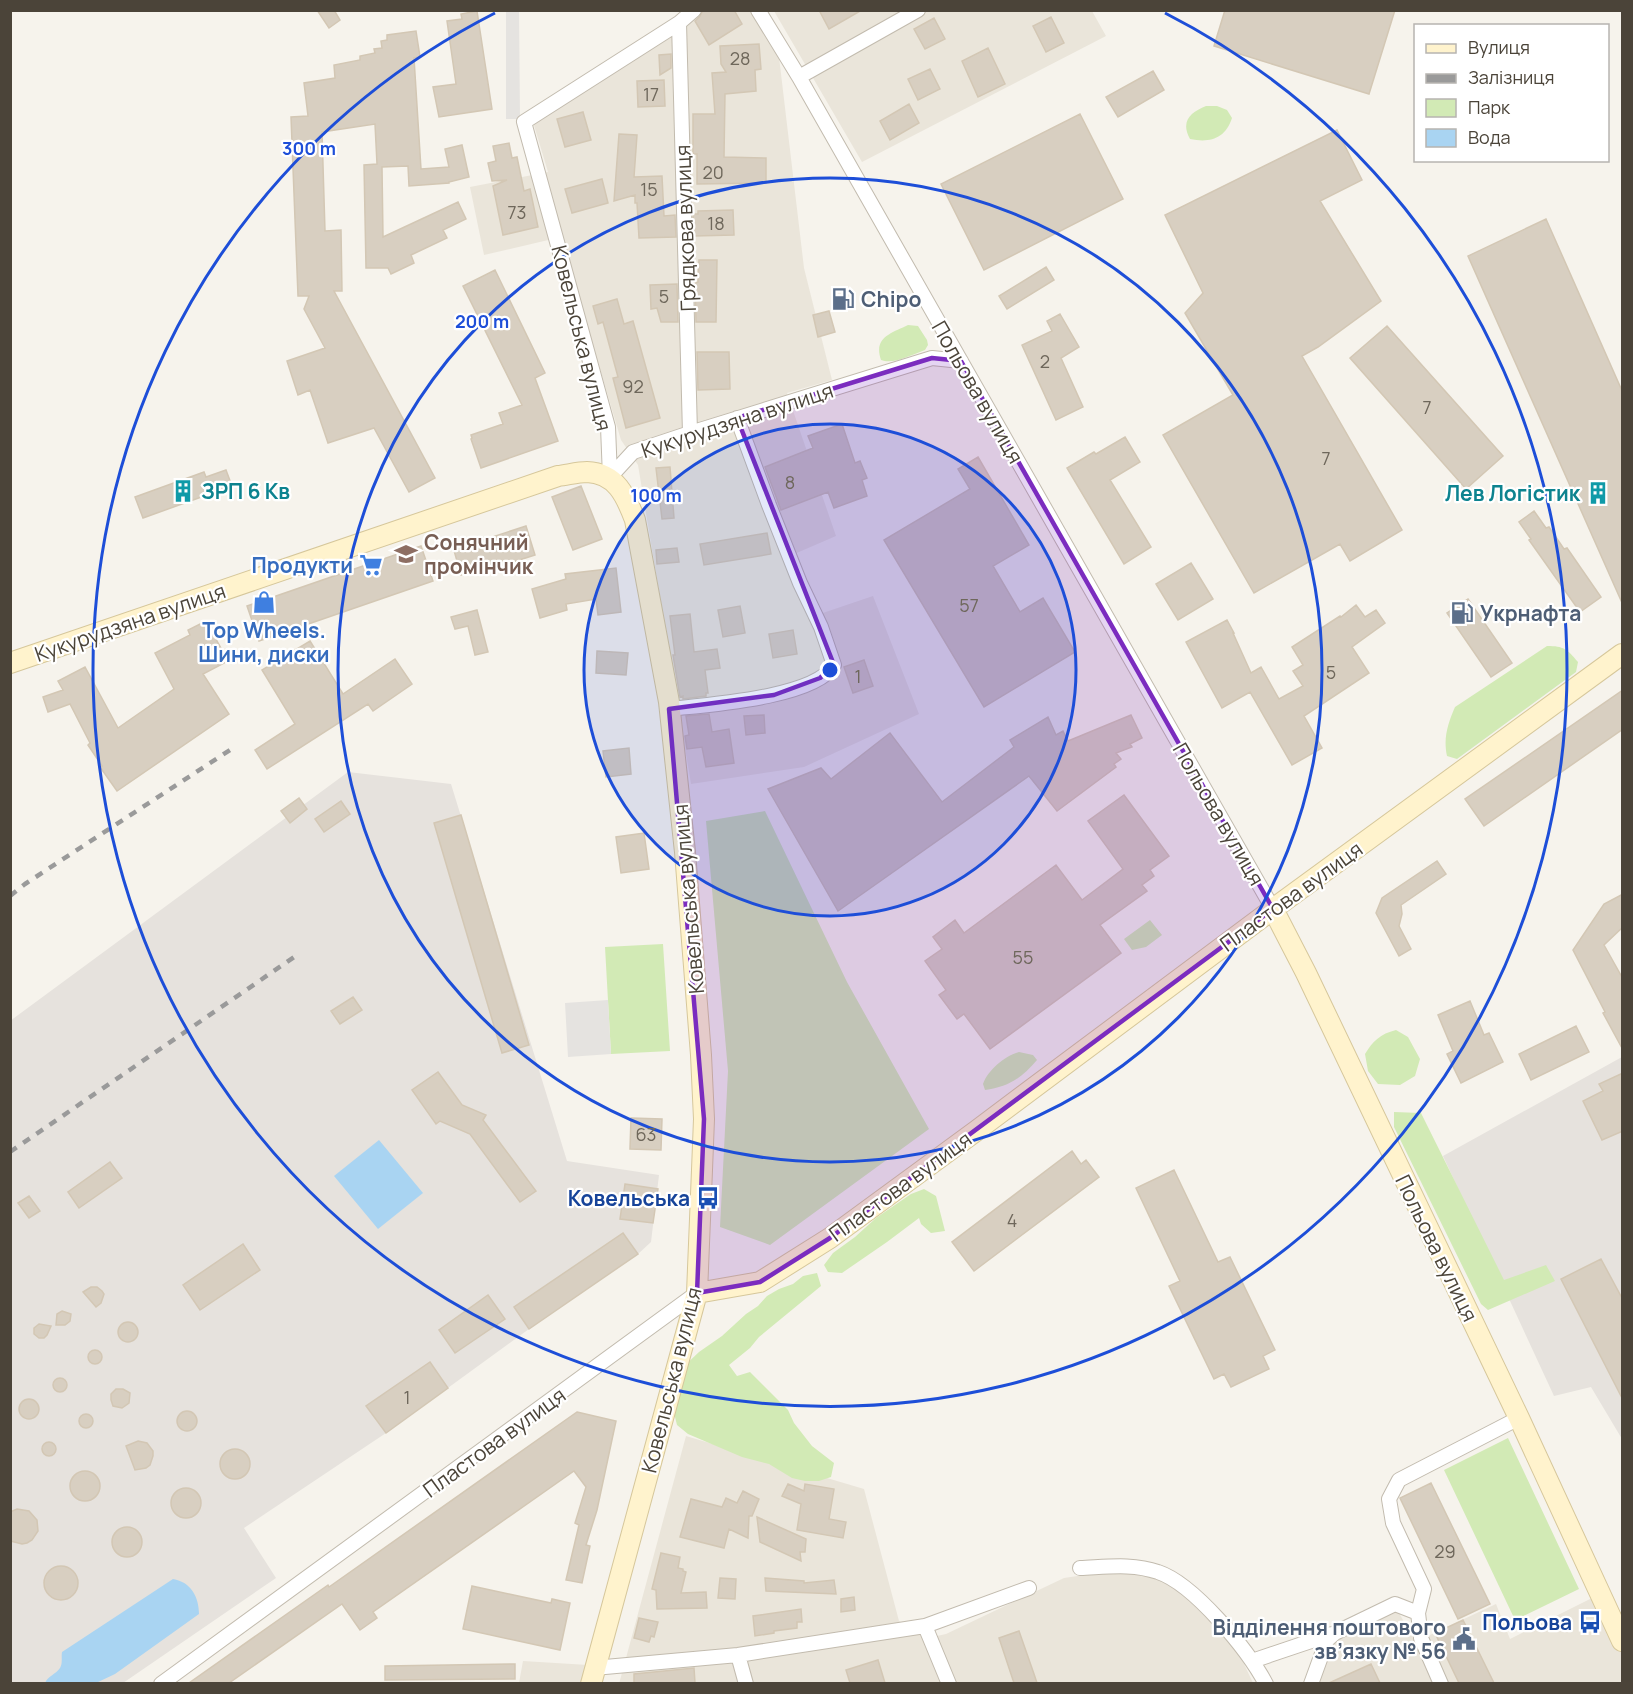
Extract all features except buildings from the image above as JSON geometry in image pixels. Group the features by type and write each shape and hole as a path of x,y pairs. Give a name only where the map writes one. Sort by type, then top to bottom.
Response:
{"main road":[{"name":"Кукурудзяна вулиця","path":"10,663 558,476 588,472 610,477"},
{"name":"Ковельська вулиця","path":"592,1676 697,1293 704,1119 685,852 669,709 635,520 627,498 610,477"},
{"name":"Пластова вулиця","path":"697,1293 760,1282 830,1238 1273,909 1623,654"},
{"name":"Польова вулиця","path":"1273,909 1306,973 1519,1418 1623,1641"}],"street":[{"path":"679,23 694,10"},
{"name":"Польова вулиця","path":"758,10 799,77 1273,909"},
{"path":"799,77 918,10"},
{"name":"Ковельська вулиця","path":"610,477 608,427 524,122 679,23"},
{"name":"Грядкова вулиця","path":"679,23 690,433"},
{"name":"Кукурудзяна вулиця","path":"610,477 633,452 690,433 932,358 961,362"},
{"path":"669,709 774,695 820,678 830,672 834,665 821,627 800,583 769,505 737,418"},
{"name":"Пластова вулиця","path":"161,1683 697,1293"},
{"path":"1441,1683 1420,1638 1418,1613 1424,1589 1393,1523 1389,1499 1399,1480 1519,1418"},
{"path":"1080,1568 1132,1566 1159,1572 1185,1586 1233,1635 1266,1683"},
{"path":"592,1676 925,1626 1029,1588"},
{"path":"1252,1661 1335,1634 1395,1604 1418,1613"},
{"path":"925,1626 949,1683"},
{"path":"1311,1683 1327,1640 1335,1634"},
{"path":"738,1655 746,1683"}],"highlighted area":[{"path":"932,358 961,361 1273,909 830,1238 760,1282 697,1293 704,1119 669,709 774,695 820,678 834,665 737,418"}],"shaded area":[{"path":"506,11 519,11 520,119 506,119"},
{"path":"705,11 750,11 779,57 804,268 832,380 787,393 836,536 785,558 808,618 873,596 919,714 804,767 691,784 638,465 621,440 561,237 484,255 470,187 548,172 533,122 670,38"},
{"path":"774,11 1092,11 1106,36 862,162"},
{"path":"348,772 451,784 567,1161 659,1175 651,1242 638,1254 529,1329 386,1433 244,1528 276,1578 123,1683 11,1683 10,1021"},
{"path":"608,1000 611,1054 568,1057 565,1003"},
{"path":"1622,1057 1622,1439 1591,1387 1554,1396 1443,1156"},
{"path":"686,1436 864,1489 899,1621 928,1638 946,1634 1064,1578 1111,1571 1177,1578 1219,1611 1253,1683 619,1684"},
{"path":"1596,1596 1622,1653 1622,1683 1317,1684 1333,1642 1398,1611 1415,1642 1496,1604 1510,1639"},
{"path":"523,1661 588,1665 584,1683 517,1684"}],"green space":[{"path":"1206,106 1217,106 1227,110 1232,118 1229,125 1216,138 1190,139 1187,133 1187,122 1192,114"},
{"path":"908,325 918,326 927,340 928,345 925,350 897,360 881,360 879,352 882,341"},
{"path":"1547,646 1568,651 1578,662 1576,672 1457,759 1447,756 1447,731 1455,707"},
{"path":"765,811 847,982 929,1129 770,1245 720,1227 728,1071 706,821"},
{"path":"1150,920 1162,935 1146,947 1132,950 1124,939"},
{"path":"663,944 670,1051 611,1054 605,947"},
{"path":"1396,1030 1408,1037 1420,1059 1415,1076 1400,1085 1378,1084 1368,1071 1365,1054 1378,1039"},
{"path":"1019,1052 1033,1055 1037,1060 1014,1081 1001,1087 985,1090 983,1084 993,1069 1008,1057"},
{"path":"1394,1112 1421,1113 1504,1280 1546,1265 1555,1281 1488,1310 1481,1304 1394,1127"},
{"path":"924,1189 936,1196 945,1231 931,1233 921,1224 919,1218 842,1273 828,1272 824,1265 833,1253 876,1218 911,1194"},
{"path":"817,1273 821,1286 729,1365 737,1376 750,1372 788,1410 794,1423 812,1446 834,1463 831,1477 819,1481 805,1481 792,1478 769,1464 742,1457 688,1434 677,1425 674,1413 679,1371 767,1296 793,1284 803,1276"},
{"path":"1508,1438 1579,1589 1515,1620 1444,1470"}],"water":[{"path":"379,1140 423,1193 378,1229 334,1176"},
{"path":"173,1579 185,1583 193,1591 199,1614 115,1674 96,1683 45,1683 60,1668 62,1652"}],"railway":[{"path":"10,896 236,746"},
{"path":"10,1152 300,953"}],"place":[{"name":"Chipo","path":"843,299"},
{"name":"ЗРП 6 Кв","path":"183,491"},
{"name":"Лев Логістик","path":"1598,493"},
{"name":"Сонячний промінчик","path":"406,554"},
{"name":"Продукти","path":"371,565"},
{"name":"Top Wheels. Шини, диски","path":"264,602"},
{"name":"Укрнафта","path":"1462,613"},
{"name":"Ковельська","path":"708,1198"},
{"name":"Польова","path":"1590,1622"},
{"name":"Відділення поштового зв’язку № 56","path":"1464,1639"}]}
